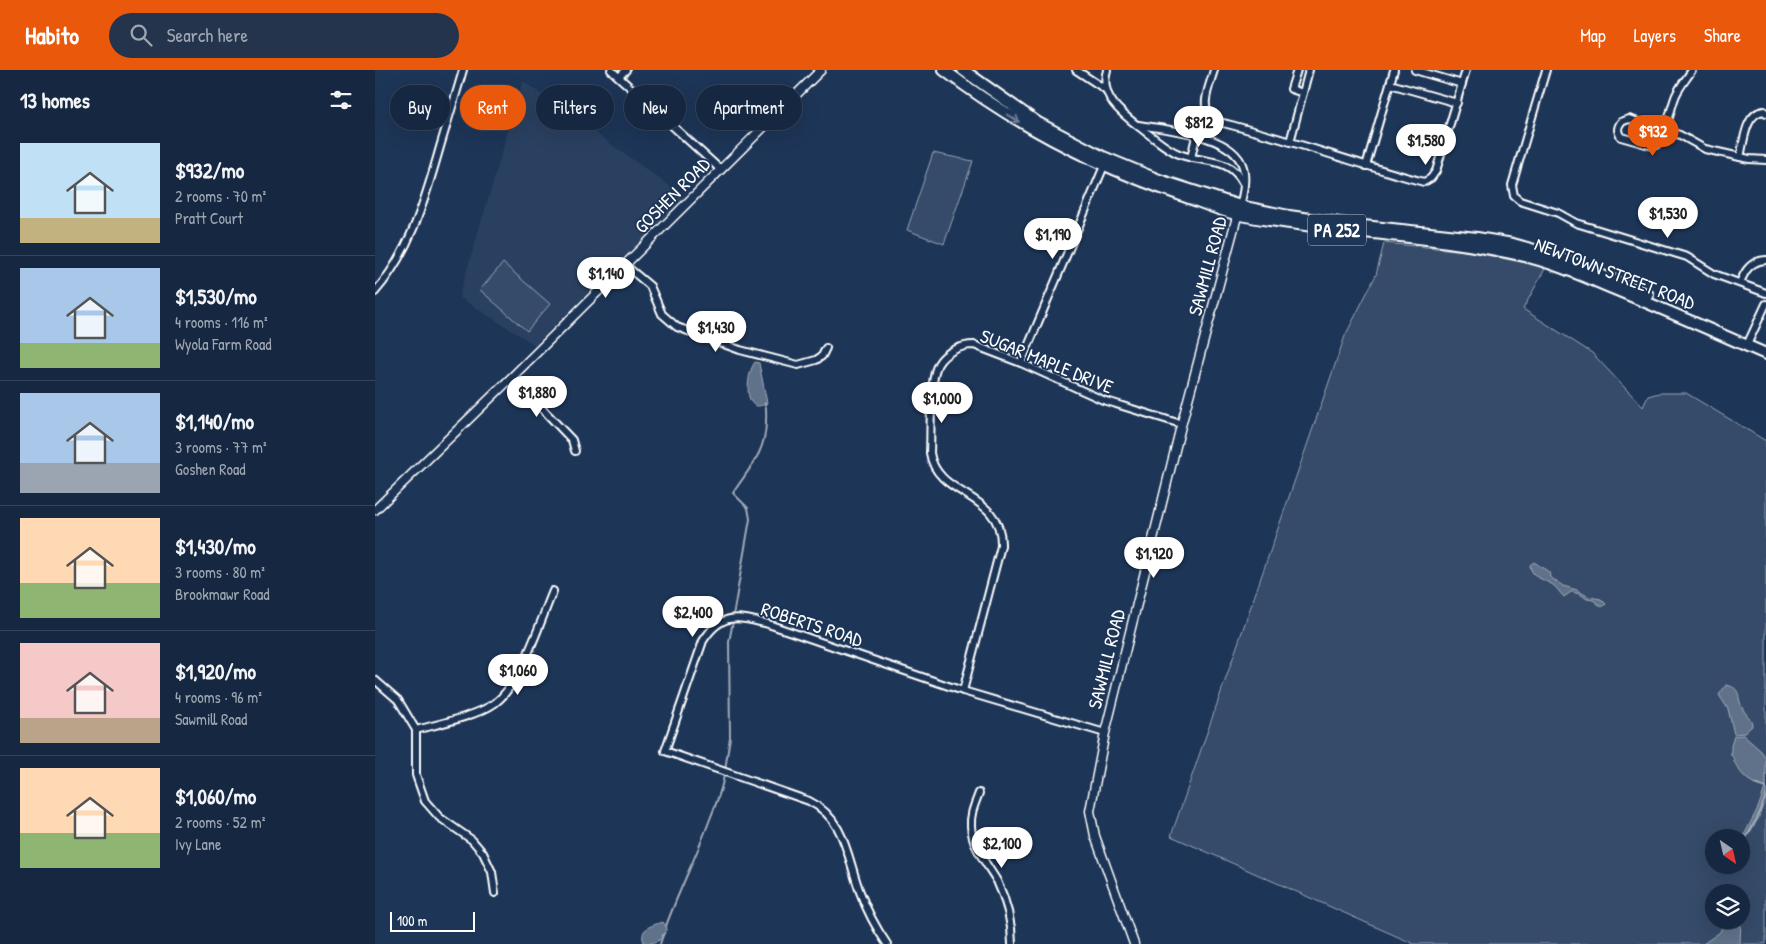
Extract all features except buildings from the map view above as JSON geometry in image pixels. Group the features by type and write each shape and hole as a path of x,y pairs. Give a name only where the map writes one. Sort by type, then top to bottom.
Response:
{"main road":[{"name":"NEWTOWN STREET ROAD","path":"944,70 993,105 1036,132 1104,166 1158,187 1239,210 1477,238 1521,246 1596,273 1748,342 1766,347"},
{"name":"NEWTOWN STREET ROAD","path":"963,70 1038,123 1103,157 1239,210"},
{"path":"993,105 997,95"},
{"name":"NEWTOWN STREET ROAD","path":"1748,342 1766,354"}],"street":[{"path":"375,292 388,277 411,237 463,70"},
{"path":"611,70 721,170"},
{"path":"619,77 626,70"},
{"name":"GOSHEN ROAD","path":"375,510 512,377 821,70"},
{"path":"1076,70 1105,89 1115,106 1129,120 1179,154 1191,158 1223,163 1240,176 1243,183"},
{"path":"1105,89 1107,70"},
{"path":"1214,70 1204,104 1205,112 1211,120 1425,182 1436,171 1467,70"},
{"path":"1297,70 1291,89 1303,93"},
{"path":"1290,142 1309,70"},
{"path":"1366,166 1394,70"},
{"path":"1415,70 1463,84"},
{"path":"1546,70 1512,185 1514,196 1520,201 1558,213 1576,223 1687,257 1714,274 1766,293"},
{"path":"1693,70 1676,95 1665,130 1661,142 1657,146 1621,137 1618,127 1621,122 1629,120 1665,130 1680,135 1705,149 1740,157 1766,160"},
{"path":"1390,84 1457,103"},
{"path":"1740,157 1751,117 1757,111 1765,110"},
{"path":"1137,124 1196,136 1222,144 1233,152 1239,159 1243,169 1239,210"},
{"path":"1191,158 1196,136"},
{"path":"1021,363 1104,166"},
{"name":"SAWMILL ROAD","path":"1133,944 1090,819 1091,804 1105,733 1181,424 1239,210"},
{"path":"1741,283 1745,271 1753,263 1766,260"},
{"path":"625,264 650,286 662,314 677,327 740,350 799,365 822,356 826,348"},
{"path":"1748,342 1766,304"},
{"name":"SUGAR MAPLE DRIVE","path":"963,691 1001,546 1001,537 996,519 989,511 939,475 931,462 933,379 938,364 953,350 967,345 981,347 1103,400 1181,424"},
{"path":"512,377 572,440 575,451"},
{"path":"416,730 476,712 494,704 508,691 519,673 553,591"},
{"name":"ROBERTS ROAD","path":"887,944 869,914 860,892 843,836 824,811 809,801 665,751 703,641 710,630 721,622 740,618 768,624 963,691 1105,733"},
{"path":"375,680 398,700 416,730 415,775 425,801 439,817 472,840 483,852 492,872 495,893"},
{"path":"979,793 971,815 972,834 976,846 997,881 1005,900 1010,918 1012,944"}],"shaded area":[{"path":"523,81 536,90 536,130 591,130 685,197 535,345 459,297 508,130 526,130 526,85 522,85"},
{"path":"933,153 973,161 944,244 907,230"},
{"path":"1384,243 1466,251 1546,267 1523,309 1592,353 1643,407 1648,396 1659,393 1686,393 1766,441 1766,944 1414,944 1171,836 1345,336 1376,275"},
{"path":"503,263 550,304 527,331 480,290"},
{"path":"755,362 759,363 767,403 759,406 753,404 748,392 750,375"},
{"path":"1534,562 1549,572 1550,577 1563,586 1577,590 1589,597 1601,599 1606,604 1602,607 1593,600 1571,592 1564,597 1553,585 1533,573 1530,565"},
{"path":"1726,685 1735,688 1741,705 1751,721 1752,726 1744,733 1734,734 1728,709 1719,695"},
{"path":"1743,735 1766,758 1766,795 1750,829 1747,829 1758,808 1765,788 1745,777 1735,764 1731,755 1734,736"},
{"path":"663,922 667,927 662,938 656,942 644,943 644,931 650,926"},
{"path":"1721,929 1741,929 1740,944 1703,944 1720,932"}],"waterway":[{"path":"733,616 750,519 748,508 733,493 755,460 763,443 766,423 765,403"},
{"path":"725,770 730,737 729,642 733,621"},
{"path":"666,926 717,802 724,775"},
{"path":"1754,784 1766,788"},
{"path":"1750,831 1758,818 1766,795"},
{"path":"660,944 663,935"}]}
